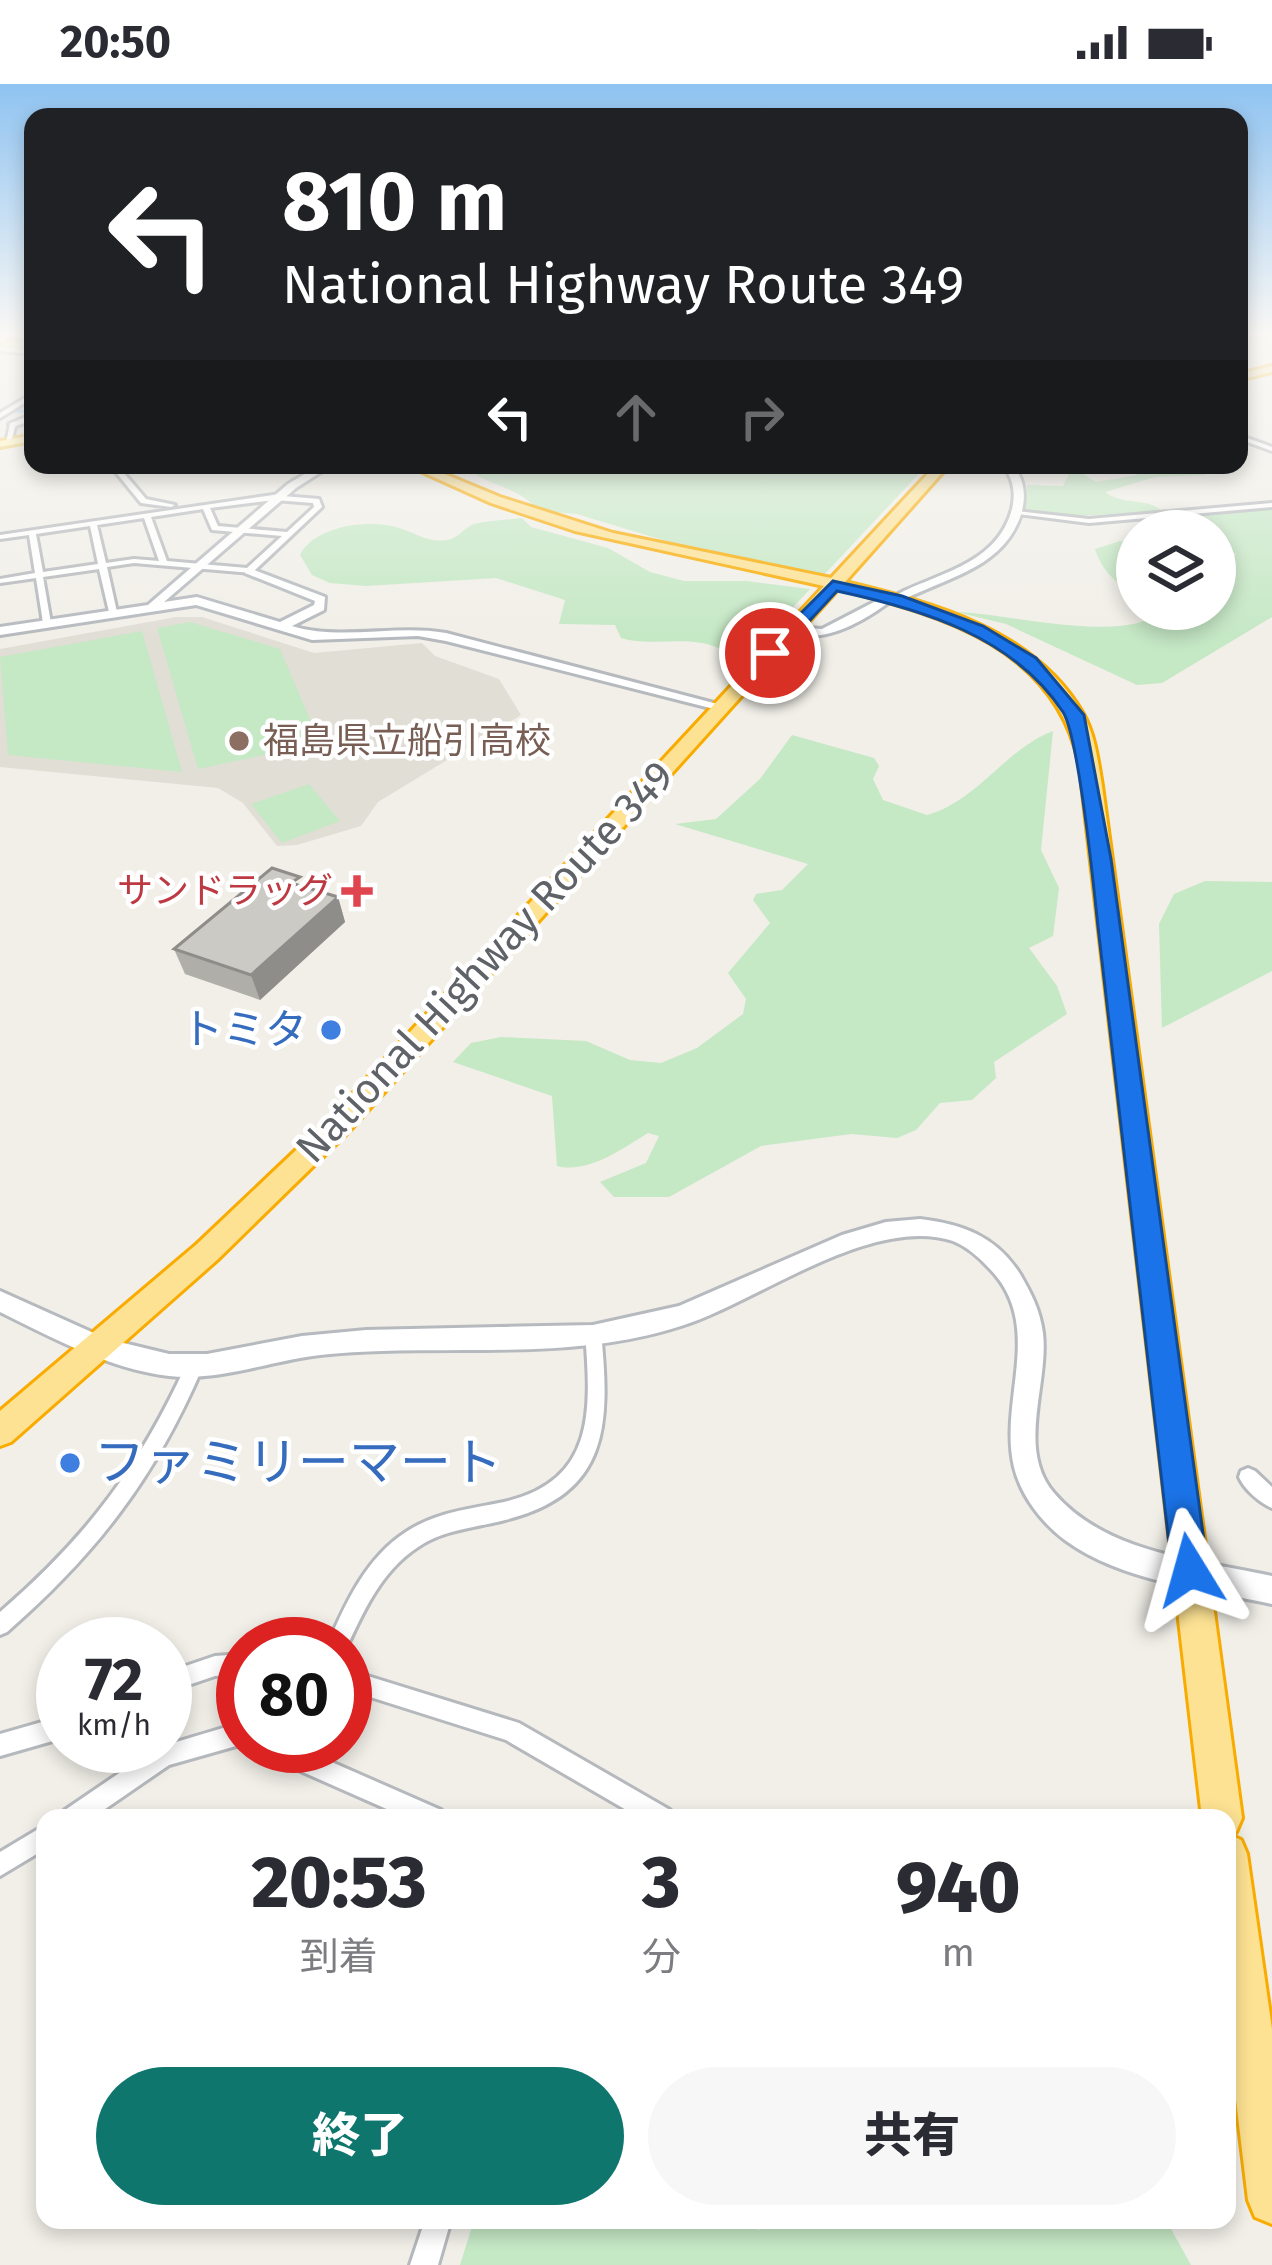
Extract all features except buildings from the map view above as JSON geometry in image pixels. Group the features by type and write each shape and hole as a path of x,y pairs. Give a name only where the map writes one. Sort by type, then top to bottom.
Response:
{"highway":[{"path":"434,474 507,505 584,529 833,585 978,629 1030,662 1063,696 1081,736 1221,1809"},
{"name":"National Highway Route 349","path":"0,1431 103,1344 341,1123 935,474"},
{"path":"1236,1966 1272,2200"}],"street":[{"path":"122,474 151,504 210,496 225,504"},
{"path":"153,606 279,496 313,474"},
{"path":"791,631 824,633 989,555 1020,496 1012,474"},
{"path":"0,537 279,496 318,504 249,571"},
{"path":"1015,513 1089,521 1272,505"},
{"path":"206,507 215,528 288,534"},
{"path":"147,516 163,562"},
{"path":"93,524 113,612"},
{"path":"32,532 47,623"},
{"path":"0,581 104,565 163,562 249,571 321,599 320,607 282,626"},
{"path":"0,631 153,606 210,602 326,638 418,632 446,637 722,707"},
{"path":"0,1301 149,1361 194,1366 324,1343 593,1332 681,1316 862,1238 904,1230 953,1232 992,1254 1024,1292 1035,1341 1019,1439 1028,1475 1045,1502 1070,1527 1097,1544 1272,1590"},
{"path":"351,1617 367,1584 412,1539 466,1516 535,1503 566,1480 598,1426 593,1332"},
{"path":"0,1625 84,1547 137,1478 178,1406 194,1366"},
{"path":"1248,1477 1272,1499"},
{"path":"372,1687 511,1731 646,1809"},
{"path":"0,1745 36,1734"},
{"path":"86,1809 164,1756 216,1741"},
{"path":"331,1773 413,1809"},
{"path":"0,1865 36,1842"},
{"path":"424,2265 435,2229"}],"shaded area":[{"name":"福島県立船引高校","path":"176,617 202,617 314,653 422,643 435,656 499,679 521,715 378,802 361,826 297,845 277,846 243,803 218,788 0,767 0,649"}],"green space":[{"path":"475,474 919,474 822,577 712,555 577,514 538,511 522,496"},
{"path":"1069,474 1083,474 1096,482 1137,474 1206,475 1155,477 1105,492 1160,510 1077,516 1025,511 1027,485 1063,486"},
{"path":"1272,509 1272,617 1162,683 1137,685 1006,624 956,612 1116,626 1116,630 1236,630 1236,512"},
{"path":"522,518 531,527 608,548 650,572 684,581 747,581 810,589 750,654 743,655 702,643 621,638 615,625 559,624 565,600 496,578 366,586 330,583 312,575 300,555 317,537 342,527 384,525 443,540 474,524"},
{"path":"1116,542 1116,580 1102,564 1095,549"},
{"path":"190,622 280,649 320,743 198,769 157,628"},
{"path":"142,631 182,772 8,755 0,657"},
{"path":"1053,731 1041,850 1059,888 1053,936 1029,948 1057,986 1067,1014 994,1062 996,1078 972,1100 940,1103 916,1130 897,1138 851,1134 761,1146 669,1197 614,1197 600,1182 646,1163 659,1136 648,1133 593,1163 557,1166 552,1096 453,1062 471,1043 501,1037 586,1041 630,1060 661,1063 697,1048 743,1014 746,999 728,973 770,923 753,900 756,894 782,890 808,864 675,824 716,819 760,779 792,735 874,758 879,766 873,779 883,800 927,815 961,799 1021,749"},
{"path":"309,784 340,821 282,843 251,804"},
{"path":"1205,881 1272,882 1272,971 1162,1028 1159,924 1174,894"},
{"path":"471,2229 1171,2229 1191,2265 460,2265"}],"place":[{"name":"福島県立船引高校","path":"239,741"},
{"name":"サンドラッグ","path":"357,891"},
{"name":"トミタ","path":"331,1030"},
{"name":"ファミリーマート","path":"70,1463"}],"route":[{"path":"770,653 833,585 897,599 978,629 1030,662 1075,715 1101,859 1190,1570"}]}
